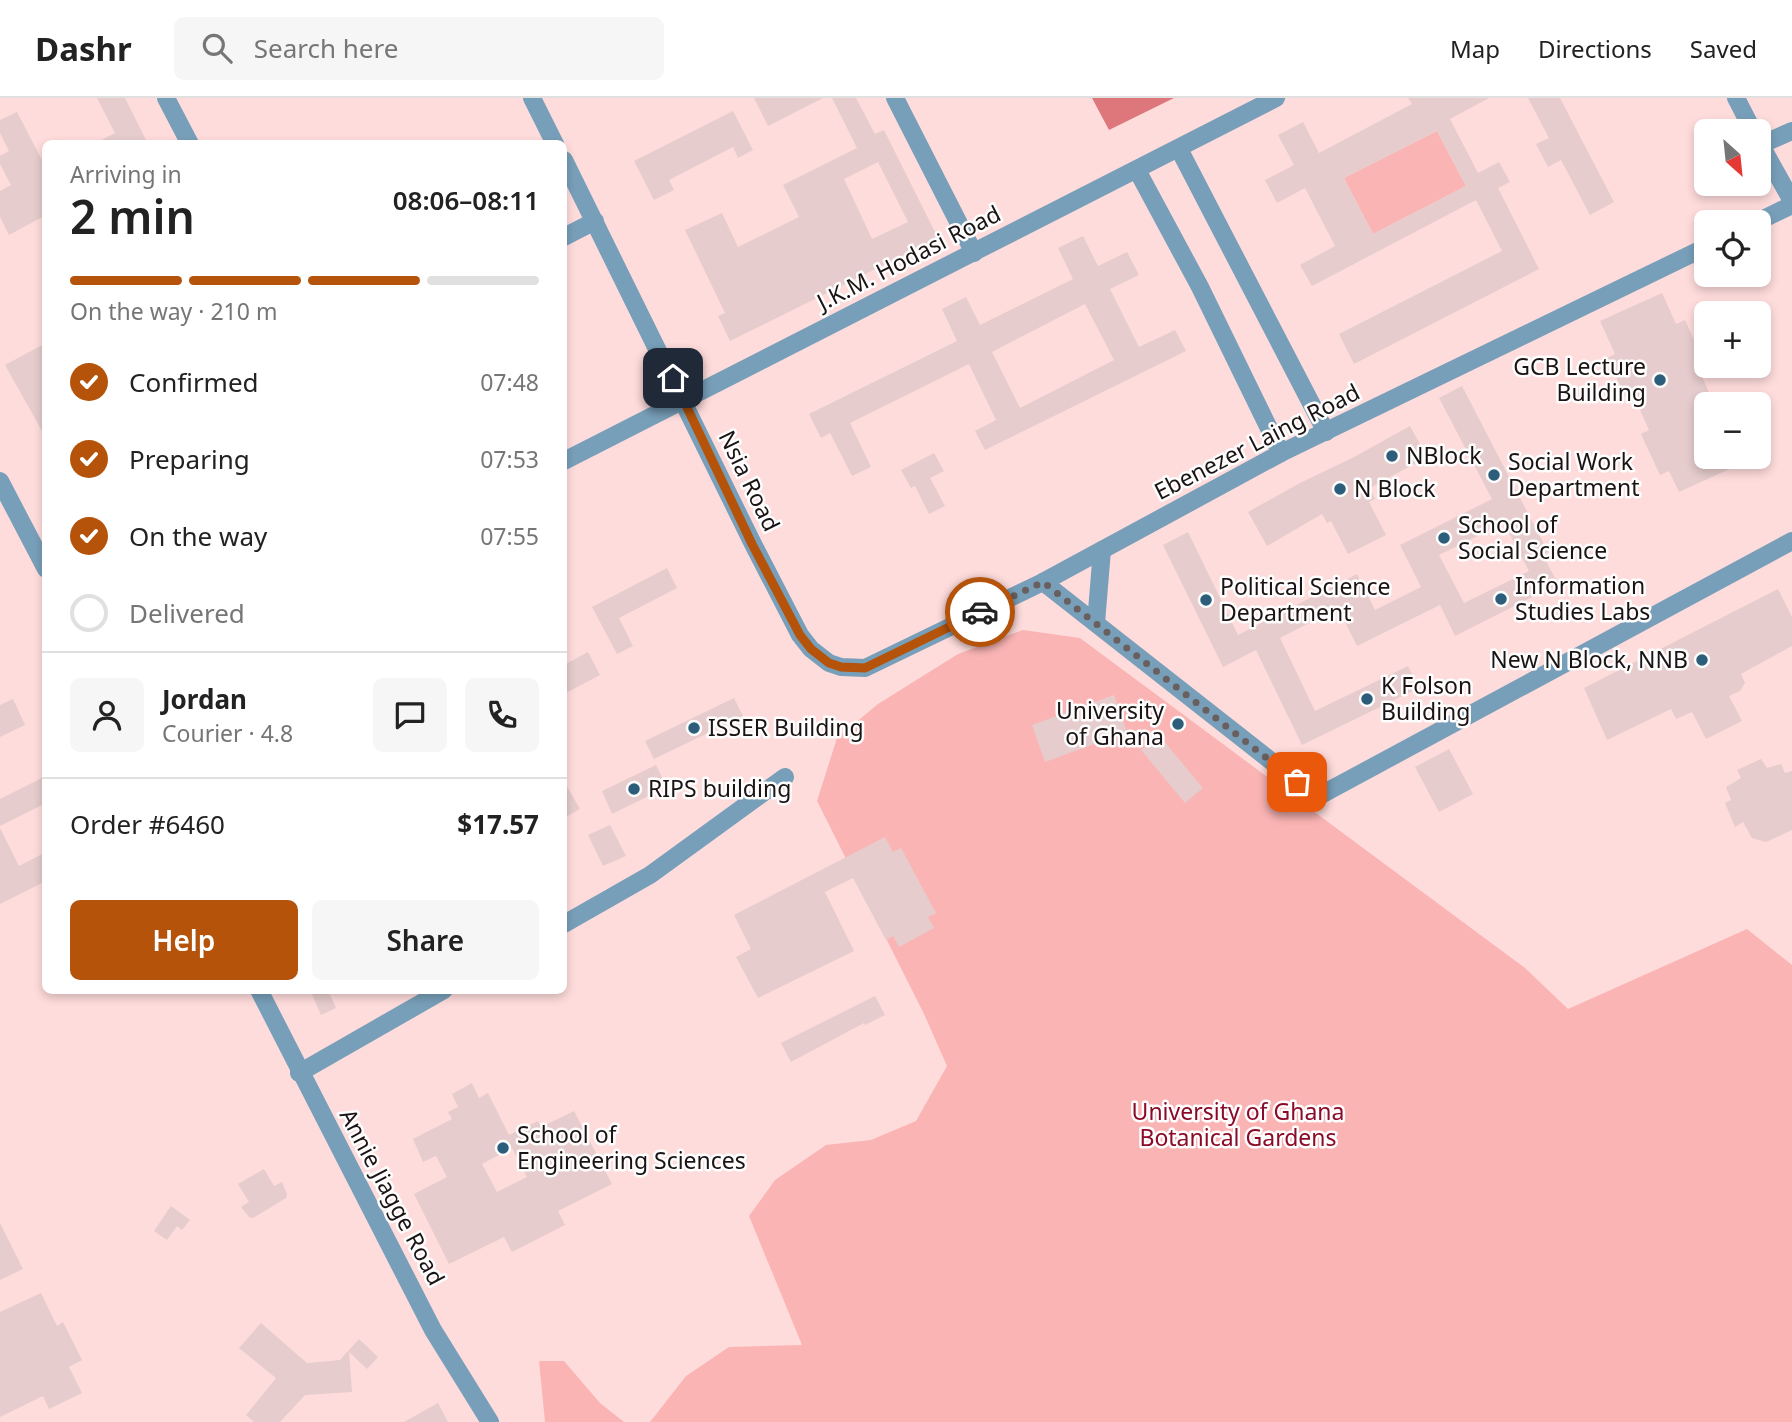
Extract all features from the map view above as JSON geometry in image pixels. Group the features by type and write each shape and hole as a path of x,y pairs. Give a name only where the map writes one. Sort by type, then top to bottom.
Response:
{"street":[{"path":"166,98 188,140"},
{"path":"532,98 553,140"},
{"path":"895,98 974,253"},
{"name":"J.K.M. Hodasi Road","path":"567,459 1276,98"},
{"path":"1736,98 1747,119"},
{"path":"1771,136 1792,131"},
{"path":"1179,149 1326,432"},
{"path":"1771,165 1792,203 1771,214"},
{"name":"Nsia Road","path":"567,166 684,400 752,544 800,635 811,649 829,663"},
{"path":"1137,170 1200,287 1281,453"},
{"path":"567,236 596,221"},
{"name":"Ebenezer Laing Road","path":"829,663 841,667 865,668 1043,582 1281,453 1694,253"},
{"path":"0,481 42,561"},
{"path":"1043,582 1317,797 1792,541"},
{"path":"1096,624 1102,550"},
{"path":"567,922 650,875 785,777"},
{"name":"Annie Jiagge Road","path":"261,994 299,1073 433,1330 490,1422"},
{"path":"299,1073 437,994"}],"shaded area":[{"name":"University of Ghana","path":"0,98 1792,98 1792,1422 0,1422"},
{"path":"1092,98 1174,98 1109,130"}],"green space":[{"path":"1437,131 1466,186 1373,234 1344,178"},
{"name":"University of Ghana Botanical Gardens","path":"1023,630 1080,638 1525,968 1568,1009 1747,929 1792,965 1792,1422 650,1422 686,1376 729,1347 802,1345 749,1216 775,1180 826,1145 871,1140 916,1121 947,1066 924,1014 817,801 837,738 878,704 958,654"},
{"path":"539,1361 564,1361 600,1403 624,1422 545,1422"}],"building":[{"path":"97,98 125,98 146,140 102,140 115,133"},
{"path":"754,98 823,98 768,126"},
{"path":"832,98 856,98 875,134 884,130 938,238 730,341 718,316 725,313 685,230 722,213 738,247 799,217 783,185 857,148","holes":["878,162 908,222 872,239 844,179"]},
{"path":"1408,98 1489,98 1450,119 1478,173 1499,162 1510,182 1498,188 1539,269 1354,364 1339,334 1502,251 1476,200 1312,286 1300,265 1335,246 1305,188 1277,203 1265,180 1294,165 1278,135 1303,122 1319,153 1412,104","holes":["1437,131 1466,186 1373,234 1344,178"]},
{"path":"1528,98 1560,98 1614,202 1590,215 1561,160 1548,167 1536,144 1549,138"},
{"path":"733,111 753,150 738,158 733,147 669,180 674,190 654,200 634,161"},
{"path":"17,112 42,160 42,217 9,235 0,217 0,191 11,185 0,164 0,156 9,151 0,133 0,120"},
{"path":"1083,236 1098,266 1127,252 1139,275 1110,289 1139,347 1175,330 1186,351 985,450 975,431 996,420 969,364 850,423 871,467 852,476 830,433 821,438 809,414 957,341 942,309 966,297 980,325 1073,279 1058,248","holes":["1085,304 1114,360 1020,408 992,352"]},
{"name":"GCB Lecture Building","path":"1662,293 1676,324 1685,320 1694,340 1694,378 1703,378 1709,392 1694,392 1694,469 1730,469 1679,492 1669,471 1660,475 1641,434 1649,430 1633,394 1626,398 1607,358 1615,354 1600,321"},
{"path":"42,345 42,431 5,365"},
{"path":"1462,386 1548,552 1543,555 1558,584 1455,636 1440,605 1357,646 1338,608 1280,638 1315,711 1408,666 1419,688 1302,745 1256,650 1223,667 1163,545 1188,532 1238,635 1357,574 1375,610 1421,587 1400,545 1492,499 1439,398","holes":["1504,523 1529,571 1464,603 1439,555"]},
{"path":"1410,426 1427,457 1370,488 1375,499 1369,502 1386,535 1348,554 1331,521 1327,523 1322,514 1267,546 1248,512"},
{"path":"934,453 944,471 930,478 945,506 929,514 915,486 911,488 901,470"},
{"path":"667,568 677,588 619,618 633,646 617,654 592,607"},
{"name":"New N Block, NNB","path":"1778,589 1792,617 1792,646 1741,674 1745,683 1740,691 1729,696 1742,721 1706,739 1692,712 1676,719 1671,709 1607,740 1584,688"},
{"path":"588,652 600,675 567,692 567,663"},
{"path":"1114,695 1127,732 1045,762 1032,725"},
{"name":"ISSER Building","path":"734,698 743,716 654,759 645,741"},
{"path":"13,699 25,725 0,737 0,705"},
{"path":"1159,735 1203,788 1185,803 1141,750"},
{"path":"1449,749 1473,794 1439,812 1415,767"},
{"path":"1761,759 1767,768 1781,764 1785,773 1792,771 1792,830 1766,842 1752,838 1743,822 1735,827 1725,803 1731,800 1726,787 1741,778 1737,770"},
{"name":"RIPS building","path":"656,765 667,787 612,814 602,791"},
{"path":"42,778 42,805 0,826 0,799"},
{"path":"567,786 580,809 567,816"},
{"path":"610,825 626,856 603,866 588,835"},
{"path":"0,828 19,866 42,854 42,883 0,904"},
{"path":"885,837 893,852 901,848 936,913 928,917 934,928 899,947 893,936 886,940 853,878 825,892 854,951 758,998 736,957 751,949 734,915"},
{"path":"312,994 330,994 336,1008 321,1015"},
{"path":"875,996 885,1015 865,1025 864,1023 791,1062 781,1043"},
{"name":"School of Engineering Sciences","path":"472,1083 479,1098 488,1093 509,1135 538,1121 541,1127 574,1111 612,1184 558,1211 565,1225 512,1252 504,1237 449,1264 414,1194 447,1177 436,1156 423,1162 413,1139 452,1119 448,1112 458,1107 452,1094","holes":["512,1148 527,1177 497,1192 482,1164"]},
{"path":"264,1169 274,1186 282,1182 286,1198 253,1218 249,1217 241,1207 249,1202 238,1184"},
{"path":"171,1206 190,1220 182,1230 177,1226 167,1240 154,1231"},
{"path":"0,1223 23,1269 0,1280"},
{"path":"41,1293 57,1326 63,1322 82,1360 69,1367 82,1393 49,1409 43,1396 0,1417 0,1312"},
{"path":"261,1323 307,1363 340,1360 359,1339 378,1357 367,1369 349,1352 352,1392 305,1395 280,1422 254,1422 246,1415 276,1378 239,1348"},
{"path":"438,1403 448,1422 404,1422"}],"way so far":[{"path":"980,612 1043,582 1297,782"}],"place":[{"name":"GCB Lecture Building","path":"1660,380"},
{"name":"NBlock","path":"1392,456"},
{"name":"Social Work Department","path":"1494,475"},
{"name":"N Block","path":"1340,489"},
{"name":"School of Social Science","path":"1444,538"},
{"name":"Information Studies Labs","path":"1501,599"},
{"name":"Political Science Department","path":"1206,600"},
{"name":"New N Block, NNB","path":"1702,660"},
{"name":"K Folson Building","path":"1367,699"},
{"name":"University of Ghana","path":"1178,724"},
{"name":"ISSER Building","path":"694,728"},
{"name":"RIPS building","path":"634,789"},
{"name":"School of Engineering Sciences","path":"503,1148"}],"route":[{"path":"673,378 752,544 800,635 811,649 829,663 841,667 865,668 980,612"}]}
